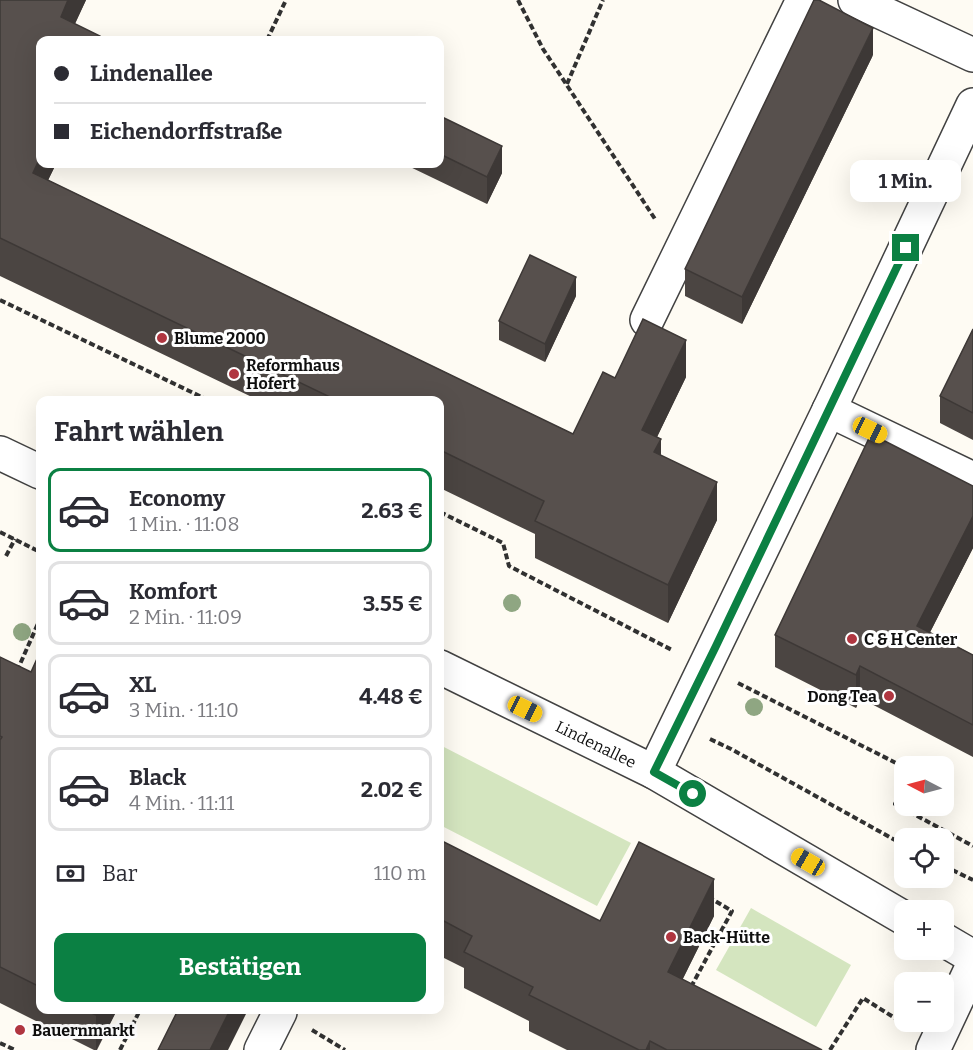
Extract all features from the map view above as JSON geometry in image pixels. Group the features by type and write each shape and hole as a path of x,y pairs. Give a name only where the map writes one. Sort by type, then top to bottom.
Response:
{"street":[{"path":"647,320 802,0"},
{"path":"855,0 973,55"},
{"path":"654,772 973,105"},
{"path":"829,410 973,479"},
{"path":"0,453 36,470"},
{"name":"Lindenallee","path":"444,669 654,772 894,912"},
{"path":"954,946 973,957"},
{"path":"934,1047 973,965"},
{"path":"261,1050 279,1014"}],"path":[{"path":"269,36 286,0"},
{"path":"518,0 543,49 679,255"},
{"path":"567,85 603,0"},
{"path":"0,300 200,396"},
{"path":"444,514 503,543 508,566 894,762"},
{"path":"0,532 36,550"},
{"path":"6,556 15,539"},
{"path":"14,677 36,628"},
{"path":"678,724 731,749 894,839"},
{"path":"917,816 973,846"},
{"path":"954,871 973,880"},
{"path":"689,992 732,911 702,894"},
{"path":"830,1050 863,998 934,1047"},
{"path":"120,1050 138,1014"},
{"path":"0,1043 15,1050"}],"green space":[{"path":"444,747 631,843 597,906 444,827"},
{"path":"751,908 851,965 816,1027 716,970"}],"building":[{"path":"0,0 68,0 61,17 100,36 36,36 36,167 33,173 573,434 603,372 615,378 643,319 686,340 642,430 661,439 654,452 717,482 668,585 535,521 544,501 444,452 444,396 328,396 0,238"},
{"path":"814,0 819,0 873,28 742,297 685,269"},
{"path":"444,118 502,146 487,177 444,156"},
{"path":"530,255 576,277 545,344 499,321"},
{"path":"973,329 973,413 940,396"},
{"path":"871,434 973,486 973,516 917,626 973,655 973,725 860,666 856,675 775,635"},
{"path":"0,657 31,672 36,661 36,985 0,967 0,740 2,737 0,736"},
{"path":"444,842 600,921 639,842 714,879 668,972 822,1050 667,1050 650,1041 646,1050 639,1050 529,995 533,987 464,952 472,936 444,921"},
{"path":"176,1014 228,1014 210,1050 158,1050"}],"place":[{"name":"Blume 2000","path":"162,338"},
{"name":"Reformhaus Hofert","path":"234,374"},
{"name":"C & H Center","path":"852,639"},
{"name":"Dong Tea","path":"889,696"},
{"name":"Back-Hütte","path":"671,937"},
{"name":"Bauernmarkt","path":"20,1030"}],"route":[{"path":"693,794 654,772 906,248"}]}
